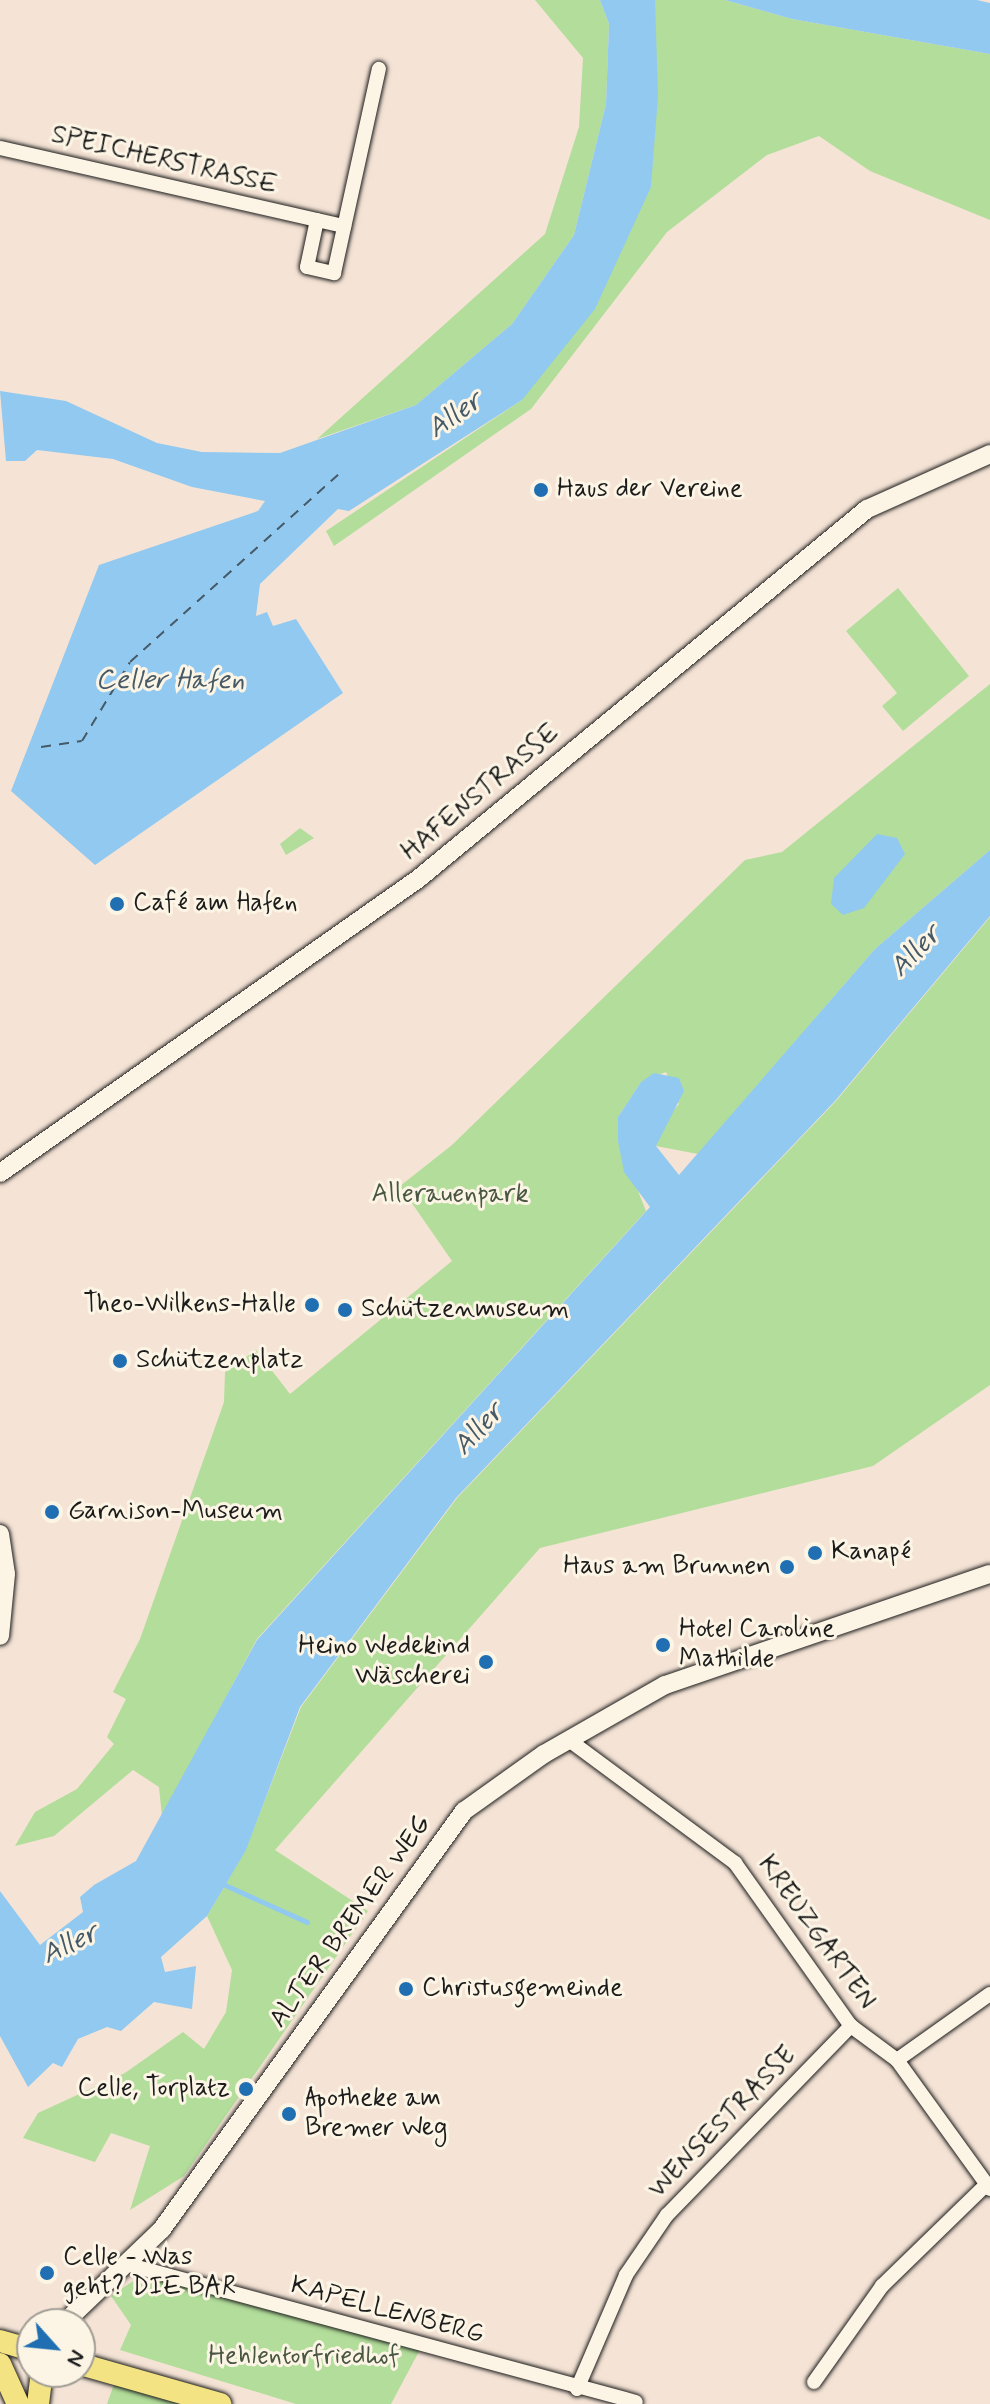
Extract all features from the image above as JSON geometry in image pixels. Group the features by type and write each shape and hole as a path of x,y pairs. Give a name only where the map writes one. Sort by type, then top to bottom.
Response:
{"main road":[{"path":"0,2364 18,2404"},
{"path":"96,2369 220,2404"}],"street":[{"path":"317,220 307,267 334,273 379,69"},
{"name":"SPEICHERSTRASSE","path":"0,148 344,226"},
{"name":"HAFENSTRASSE","path":"0,1173 418,879 867,509 990,454"},
{"path":"0,1534 6,1574 0,1636"},
{"name":"ALTER BREMER WEG","path":"80,2308 162,2229 427,1854 464,1811 569,1740 665,1685 990,1574"},
{"name":"KREUZGARTEN","path":"569,1740 735,1863 851,2026 897,2060 988,2187"},
{"path":"897,2060 990,1994"},
{"name":"WENSESTRASSE","path":"577,2389 626,2275 667,2215 851,2026"},
{"path":"814,2382 882,2286 988,2187"},
{"name":"KAPELLENBERG","path":"126,2264 577,2389 636,2402"}],"green space":[{"path":"535,0 600,0 609,24 606,104 574,235 512,324 416,405 317,439 545,234 579,127 583,58"},
{"path":"655,0 725,0 792,19 990,54 990,220 870,171 819,136 767,155 667,232 531,409 334,546 326,531 522,400 651,187"},
{"path":"898,588 969,676 903,731 882,706 897,693 846,631"},
{"name":"Allerauenpark","path":"990,684 990,850 875,949 698,1154 656,1146 660,1126 679,1104 666,1072 641,1082 618,1117 618,1141 646,1211 257,1639 162,1817 159,1787 133,1770 54,1836 15,1846 35,1812 77,1789 114,1744 107,1737 126,1699 113,1692 140,1639 224,1402 225,1372 256,1350 290,1394 452,1261 400,1186 452,1145 745,860 782,852"},
{"path":"300,828 314,838 286,855 280,844"},
{"path":"990,917 990,1385 873,1466 540,1548 275,1850 368,1911 184,2176 130,2210 150,2146 111,2133 95,2162 23,2138 38,2113 125,2073 183,2032 204,2049 226,2012 232,1970 207,1916 246,1849 301,1707 457,1498 836,1101"},
{"name":"Hehlentorfriedhof","path":"155,2266 424,2342 391,2404 296,2404 120,2350 131,2325 111,2296"},
{"name":"Hehlentorfriedhof","path":"114,2384 181,2404 107,2404"}],"water":[{"path":"600,0 655,0 658,96 651,187 595,309 522,400 349,511 338,509 260,584 256,616 267,612 273,626 296,619 343,693 95,865 11,791 99,565 258,511 265,501 192,487 113,459 37,450 25,461 6,461 0,391 66,401 157,443 202,452 280,453 416,405 512,324 574,235 606,104 609,24"},
{"path":"725,0 977,0 990,3 990,54 792,19"},
{"path":"877,834 897,838 905,854 864,908 843,915 831,904 834,878"},
{"name":"Aller","path":"990,850 990,916 835,1101 456,1498 300,1707 246,1850 207,1916 161,1957 165,1972 196,1966 192,2009 154,2002 121,2031 107,2027 78,2039 62,2067 53,2063 28,2087 0,2036 0,1891 40,1945 83,1912 80,1897 94,1885 136,1861 257,1640 650,1207 624,1172 618,1141 618,1117 641,1082 654,1073 679,1078 684,1091 656,1146 679,1175 875,949"}],"waterway":[{"path":"225,1885 307,1922"}],"ferry route":[{"path":"41,747 82,741 130,662 338,475"}],"place":[{"name":"Haus der Vereine","path":"541,490"},
{"name":"Café am Hafen","path":"117,904"},
{"name":"Theo-Wilkens-Halle","path":"312,1305"},
{"name":"Schützenmuseum","path":"345,1310"},
{"name":"Schützenplatz","path":"120,1361"},
{"name":"Garnison-Museum","path":"52,1512"},
{"name":"Kanapé","path":"815,1553"},
{"name":"Haus am Brunnen","path":"787,1567"},
{"name":"Hotel Caroline Mathilde","path":"663,1645"},
{"name":"Heino Wedekind Wäscherei","path":"486,1662"},
{"name":"Christusgemeinde","path":"406,1989"},
{"name":"Celle, Torplatz","path":"246,2089"},
{"name":"Apotheke am Bremer Weg","path":"289,2114"},
{"name":"Celle - Was geht? DIE BAR","path":"47,2273"}],"water label":[{"name":"Celler Hafen","path":"170,681"}]}
